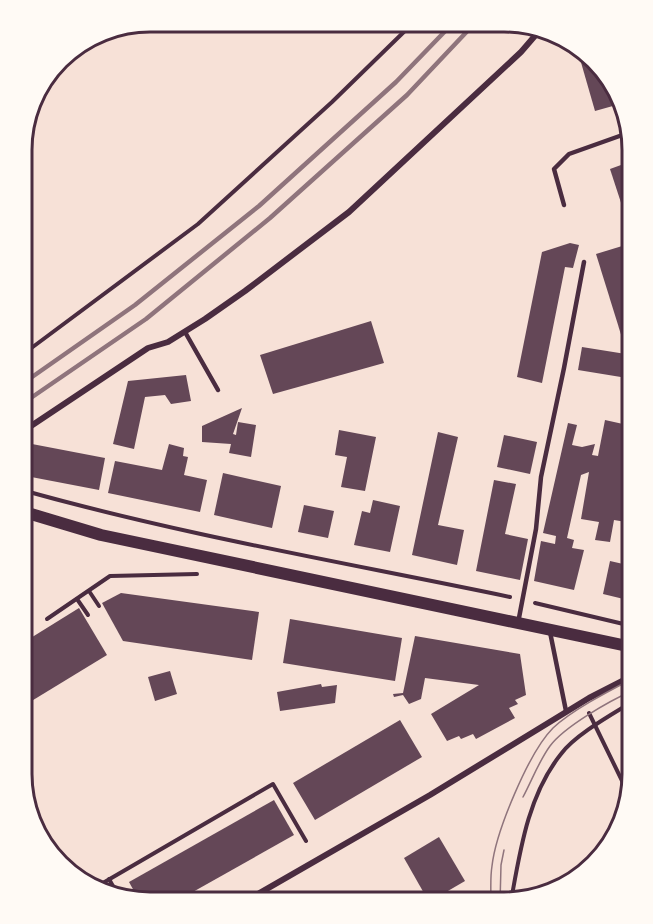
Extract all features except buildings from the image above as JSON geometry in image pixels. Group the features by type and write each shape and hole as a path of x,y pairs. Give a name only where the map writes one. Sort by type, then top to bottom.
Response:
{"main road":[{"path":"32,514 100,535 621,645"}],"street":[{"path":"32,425 148,348 168,342 185,332 245,291 349,212 521,52 535,36"},
{"path":"261,892 430,795 583,701 621,682"}],"lane":[{"path":"564,205 554,169 569,154 620,136"},
{"path":"518,623 536,529 541,477 584,262"},
{"path":"185,332 218,390"},
{"path":"550,630 566,711"}],"path":[{"path":"32,348 198,224 332,102 404,32"},
{"path":"32,493 185,531 523,600 621,623"},
{"path":"47,619 110,576 201,574"},
{"path":"89,591 99,606"},
{"path":"77,599 88,615"},
{"path":"583,701 621,779"},
{"path":"513,891 521,841 539,791 561,753 595,725 621,709"},
{"path":"102,883 273,784 306,841"},
{"path":"109,879 113,886"}],"tram line":[{"path":"491,892 491,871 500,833 524,773 544,739 570,714 621,685"},
{"path":"523,797 550,746 565,731 621,696"},
{"path":"500,892 504,850"}],"railway":[{"path":"32,377 135,305 259,206 396,82 444,32"},
{"path":"32,397 146,319 270,218 407,95 466,32"}]}
